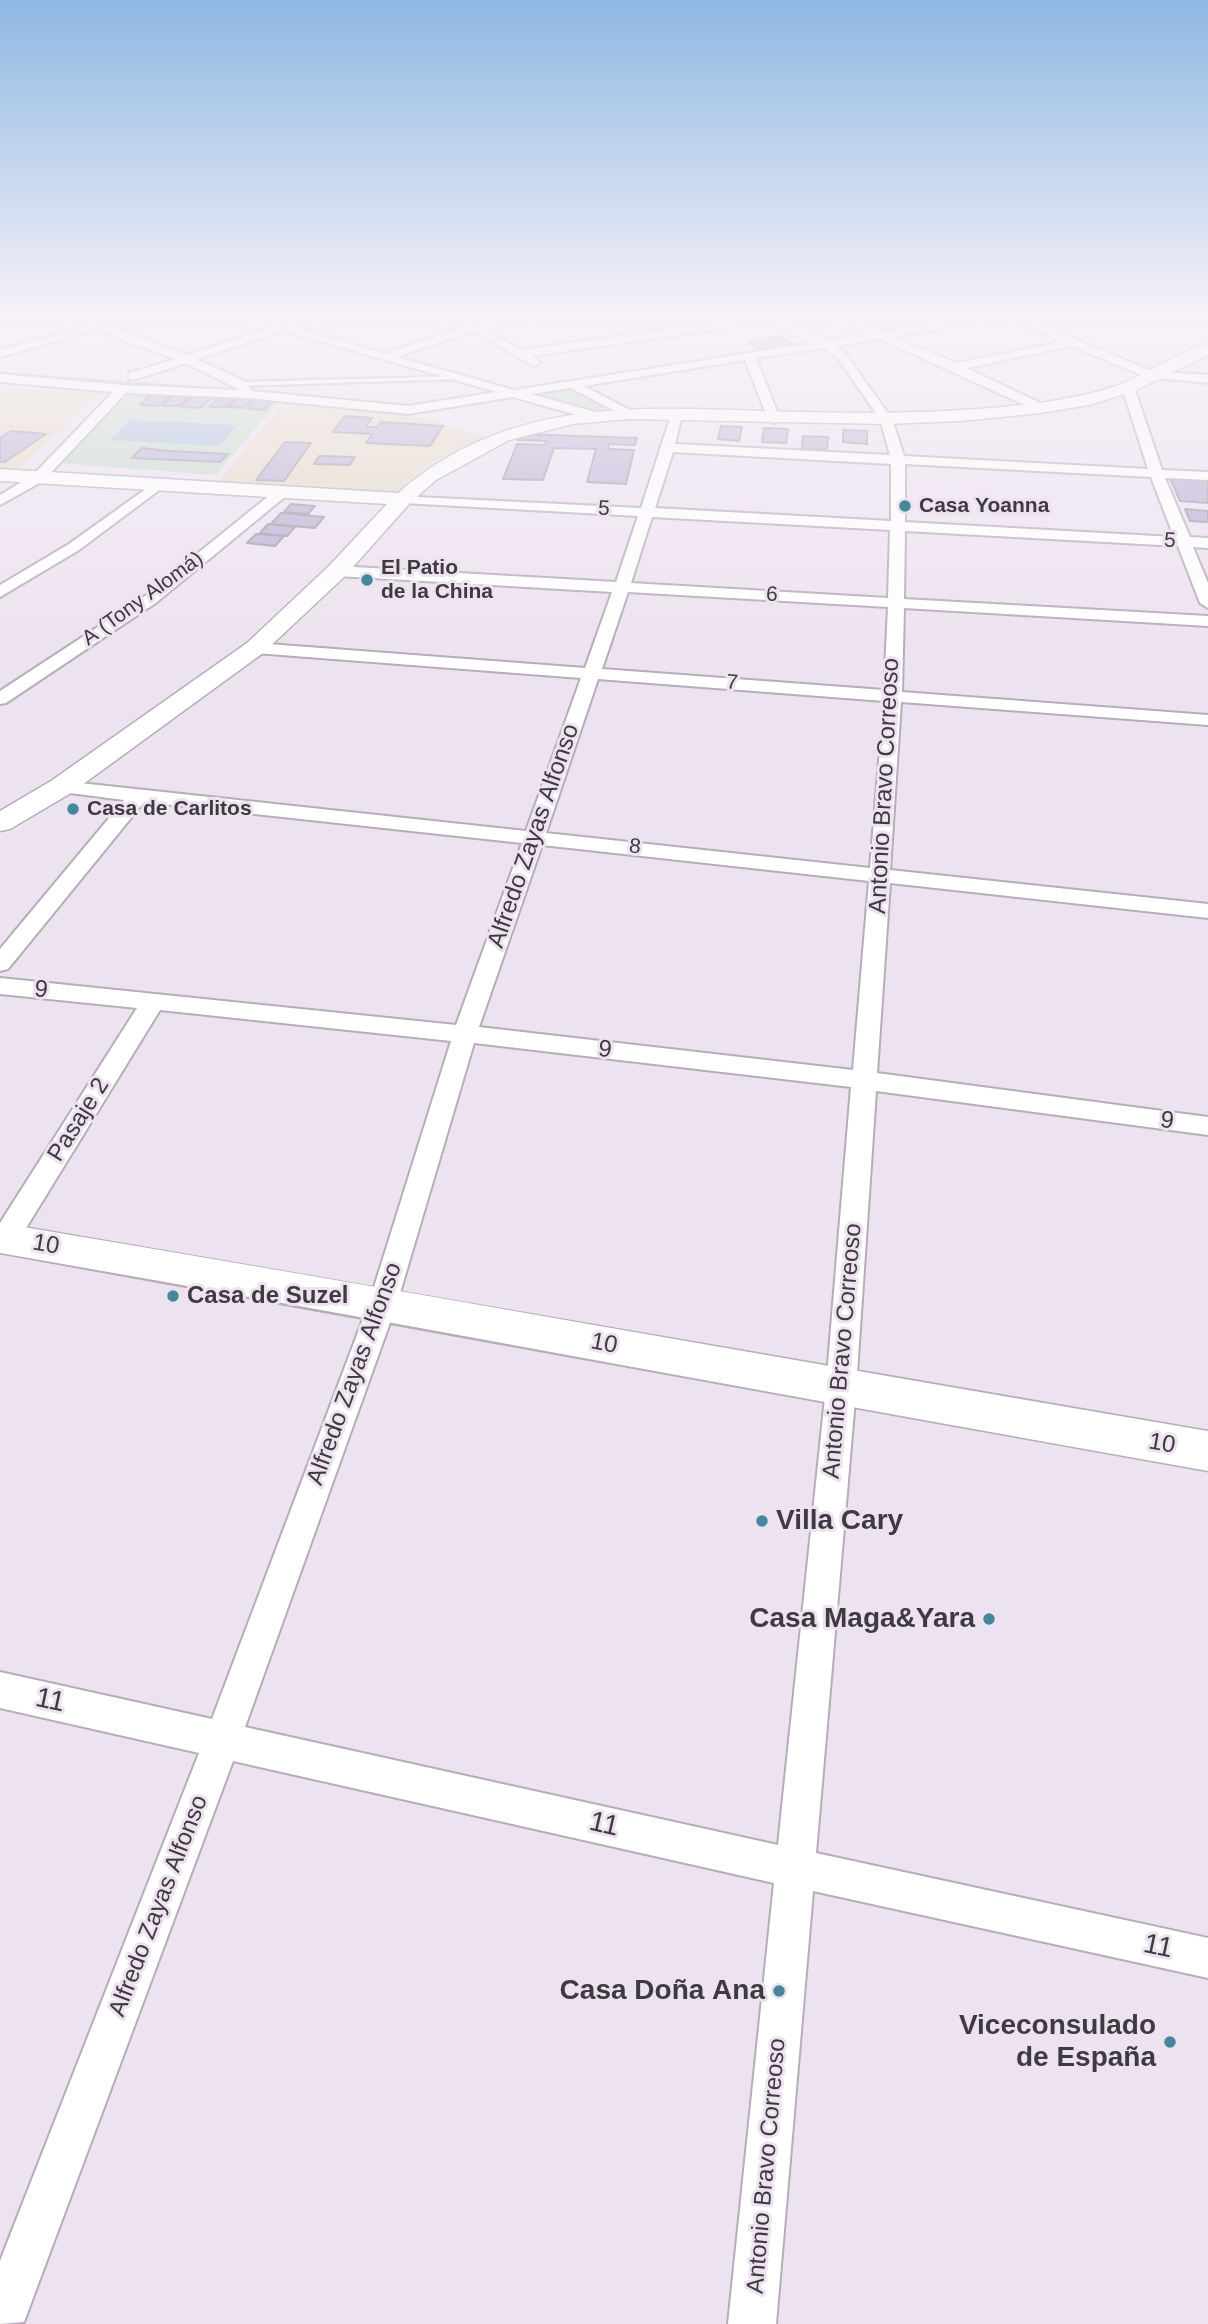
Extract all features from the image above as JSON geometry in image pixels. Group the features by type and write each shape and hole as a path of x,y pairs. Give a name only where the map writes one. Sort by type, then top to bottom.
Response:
{"main road":[{"path":"0,823 61,787 255,648 337,571 403,499 429,476 503,436 540,426"},
{"name":"5","path":"0,475 403,499"},
{"name":"10","path":"2,1238 383,1303 841,1388 1208,1451"}],"street":[{"path":"0,501 38,478 87,426"},
{"name":"Alfredo Zayas Alfonso","path":"0,2322 223,1738 383,1303 465,1034 622,587 673,426"},
{"name":"Antonio Bravo Correoso","path":"752,2324 841,1388 894,696 898,460 888,426"},
{"path":"1141,426 1208,603"},
{"path":"668,448 1208,476"},
{"path":"0,592 74,547 157,485"},
{"name":"A (Tony Alomá)","path":"0,699 150,599 281,493"},
{"name":"5","path":"403,499 1208,543"},
{"name":"6","path":"337,571 1208,621"},
{"name":"7","path":"255,648 1208,720"},
{"name":"8","path":"61,787 1208,911"},
{"path":"0,964 138,796"},
{"name":"9","path":"0,986 465,1034 863,1080 1208,1126"},
{"name":"Pasaje 2","path":"2,1238 153,1002"},
{"name":"11","path":"0,1690 1208,1958"}],"shaded area":[{"path":"0,426 64,426 18,470 0,469"},
{"path":"264,426 451,426 486,438 425,466 393,495 217,483"}],"green space":[{"path":"95,426 257,426 216,475 55,463"}],"water":[{"path":"124,426 236,426 219,446 110,440"}],"building":[{"path":"337,426 443,426 430,446 366,443 372,434 333,432"},
{"path":"721,426 742,427 739,441 718,439"},
{"path":"764,428 788,429 786,443 762,442"},
{"path":"843,430 867,431 867,444 843,442"},
{"path":"11,431 46,434 5,462 0,462 0,438"},
{"path":"521,434 637,438 635,445 609,444 608,449 634,450 626,484 587,482 596,449 554,448 543,480 503,479 517,444 545,445 547,441 518,440"},
{"path":"803,436 828,437 827,450 802,449"},
{"path":"285,442 311,443 284,481 256,480"},
{"path":"142,448 228,454 220,462 132,458"},
{"path":"319,456 355,457 350,465 314,464"},
{"path":"1170,478 1208,480 1208,503 1180,501"},
{"path":"291,504 315,506 308,514 284,512"},
{"path":"1185,509 1208,511 1208,522 1190,521"},
{"path":"281,513 324,517 315,528 271,524"},
{"path":"268,524 295,527 287,536 260,533"},
{"path":"256,534 284,536 275,546 247,543"}],"place":[{"name":"Casa Yoanna","path":"905,506"},
{"name":"El Patio de la China","path":"367,580"},
{"name":"Casa de Carlitos","path":"73,809"},
{"name":"Casa de Suzel","path":"173,1296"},
{"name":"Villa Cary","path":"762,1521"},
{"name":"Casa Maga&Yara","path":"989,1619"},
{"name":"Casa Doña Ana","path":"779,1991"},
{"name":"Viceconsulado de España","path":"1170,2042"}]}
